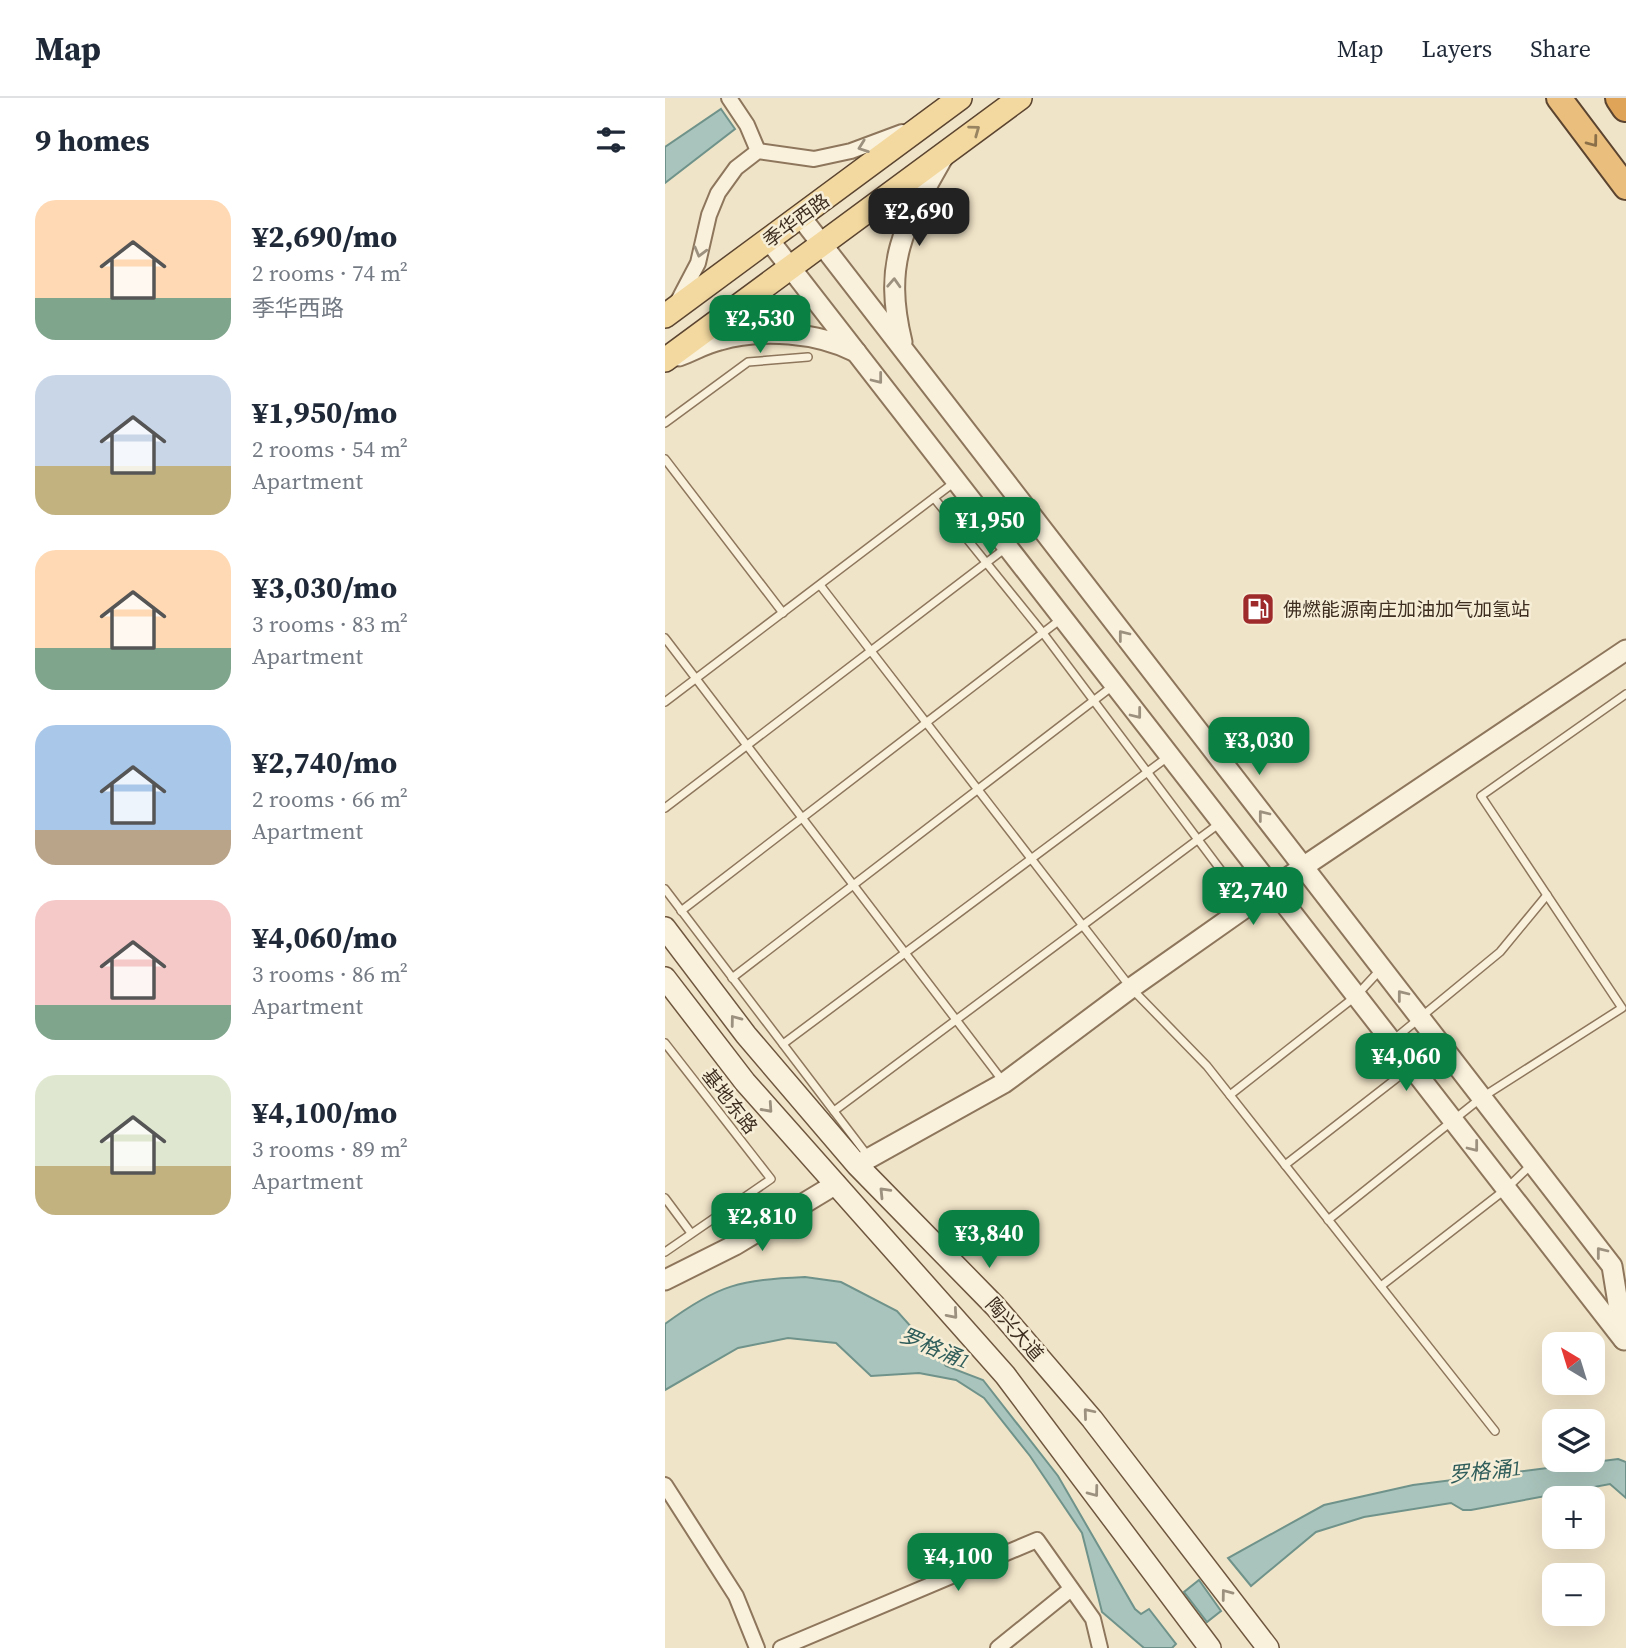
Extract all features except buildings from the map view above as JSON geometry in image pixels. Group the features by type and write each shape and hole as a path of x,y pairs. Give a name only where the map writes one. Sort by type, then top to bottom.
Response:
{"highway":[{"path":"1559,98 1626,187"},
{"path":"1620,98 1626,107"}],"main road":[{"name":"季华西路","path":"669,313 960,98"},
{"name":"季华西路","path":"665,361 1020,98"},
{"name":"陶兴大道","path":"665,928 746,1035 995,1306 1092,1419 1268,1648"},
{"name":"陶兴大道","path":"665,978 744,1082 1005,1375 1210,1648"}],"street":[{"path":"729,98 747,125 758,151"},
{"path":"669,313 698,263 709,215 718,193 736,168 758,151 814,159 852,151 927,123"},
{"path":"904,350 893,307 896,251 918,201 947,150"},
{"path":"800,216 1612,1266 1625,1343"},
{"path":"769,240 1625,1343"},
{"path":"665,361 721,340 772,333 837,342 858,354"},
{"path":"863,1161 1004,1083 1131,988 1303,867 1626,650"},
{"path":"665,1280 735,1245 836,1184"},
{"path":"665,1485 736,1596 757,1648"},
{"path":"781,1648 1037,1540 1093,1619 1100,1648"},
{"path":"999,1648 1071,1589"}],"lane":[{"path":"665,423 748,362 809,357"},
{"path":"665,459 783,613"},
{"path":"665,702 957,481"},
{"path":"934,498 1043,633 1248,906"},
{"path":"665,808 1008,547"},
{"path":"820,585 1131,988 1207,1066 1495,1431"},
{"path":"681,911 1063,618"},
{"path":"665,638 1004,1083"},
{"path":"732,978 1114,685"},
{"path":"1328,1220 1481,1098 1624,1006 1481,796 1626,694"},
{"path":"782,1044 1170,756"},
{"path":"834,1111 1221,822"},
{"path":"665,889 834,1111 863,1161"},
{"path":"1391,1041 1418,1016 1500,952 1547,895"},
{"path":"1230,1095 1356,996 1381,968"},
{"path":"1285,1165 1411,1067 1437,1040"},
{"name":"基地东路","path":"665,1043 771,1179 691,1233"},
{"path":"1381,1286 1506,1189 1532,1164"},
{"path":"665,1198 691,1233 665,1252"}],"water":[{"path":"721,109 735,129 665,183 665,147"},
{"path":"805,1277 841,1282 897,1311 946,1366 983,1380 1058,1476 1135,1609 1141,1614 1149,1609 1176,1644 1172,1648 1144,1648 1102,1612 1082,1533 1030,1456 984,1398 956,1380 919,1373 871,1376 836,1343 788,1338 738,1348 665,1390 665,1324 716,1292 763,1280"},
{"path":"1618,1459 1626,1462 1626,1498 1610,1484 1542,1486 1542,1497 1471,1510 1463,1510 1451,1503 1364,1517 1316,1532 1251,1586 1228,1558 1324,1505 1413,1485 1542,1469 1542,1472 1605,1472 1605,1461"},
{"path":"1199,1580 1221,1611 1207,1622 1184,1592"}],"place":[{"name":"佛燃能源南庄加油加气加氢站","path":"1258,609"}],"water label":[{"name":"罗格涌1","path":"935,1348"},
{"name":"罗格涌1","path":"1485,1471"}]}
